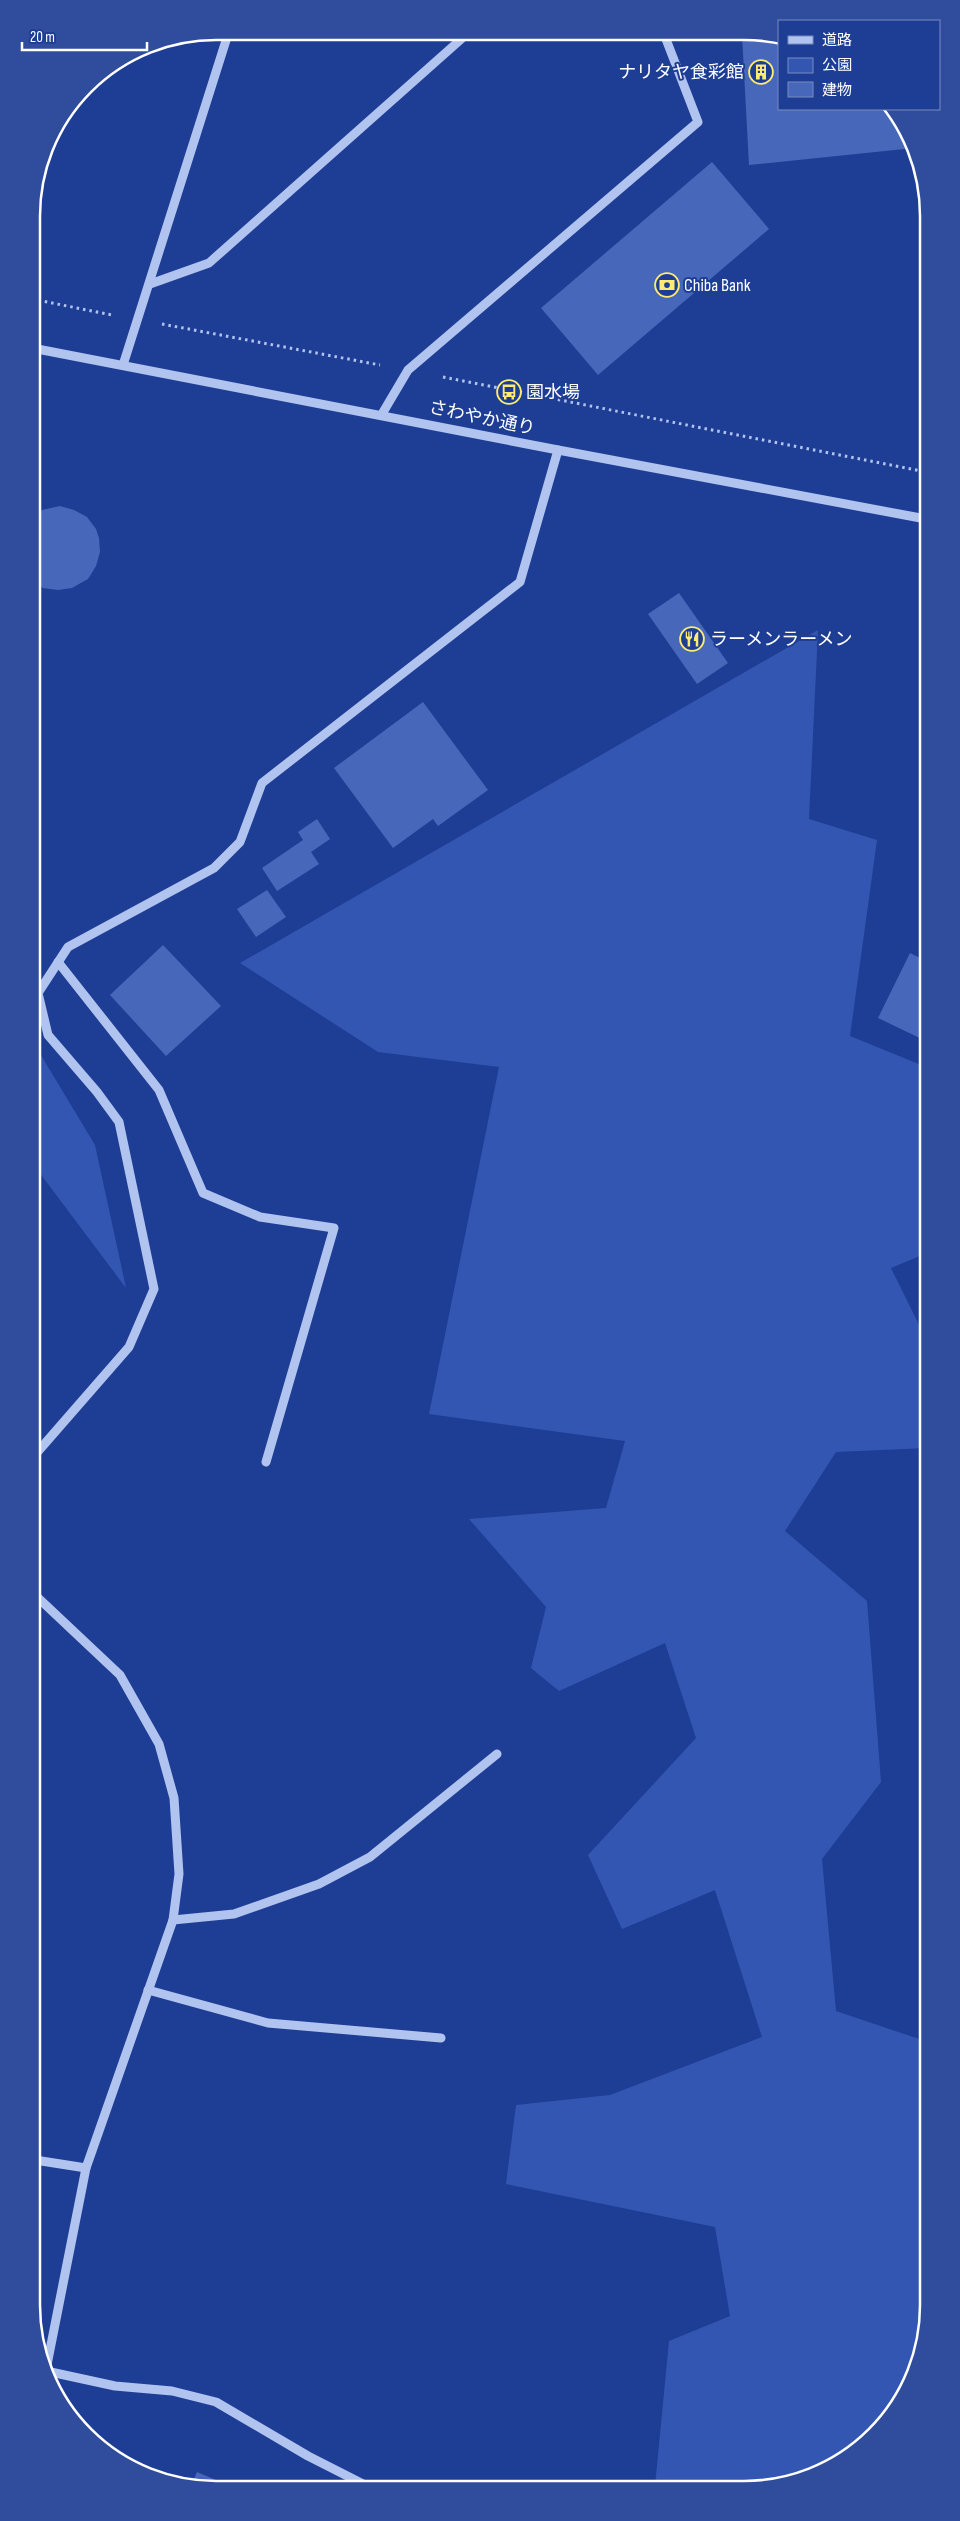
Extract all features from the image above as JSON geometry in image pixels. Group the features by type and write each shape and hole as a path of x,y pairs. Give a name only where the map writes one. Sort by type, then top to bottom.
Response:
{"street":[{"path":"123,365 226,40"},
{"path":"150,284 209,264 460,40"},
{"path":"382,414 408,370 698,122 666,40"},
{"name":"さわやか通り","path":"40,349 382,414 558,450 920,517"},
{"path":"40,990 68,947 214,868 240,842 262,783 520,582 558,450"},
{"path":"58,962 159,1090 204,1193 260,1217 334,1228 266,1462"},
{"path":"40,1001 48,1035 97,1092 119,1122 154,1289 129,1348 40,1449"},
{"path":"40,1600 120,1675 159,1744 174,1798 178,1874 173,1920 86,2168 48,2359"},
{"path":"173,1920 234,1914 319,1884 370,1857 497,1754"},
{"path":"148,1990 268,2023 440,2038"},
{"path":"40,2161 86,2168"},
{"path":"53,2373 115,2386 172,2391 216,2402 308,2456 357,2481"}],"path":[{"path":"40,301 408,370 920,471"}],"green space":[{"path":"818,630 809,819 877,840 850,1036 920,1065 920,1256 891,1268 920,1327 920,1448 836,1452 785,1531 867,1601 881,1782 822,1859 836,2011 920,2039 920,2317 911,2362 902,2383 884,2412 851,2445 822,2463 801,2472 756,2481 655,2481 669,2341 730,2316 715,2227 506,2184 516,2105 610,2095 762,2037 715,1890 622,1929 588,1855 696,1738 665,1643 559,1691 531,1668 546,1607 469,1519 606,1508 625,1441 429,1414 499,1067 378,1052 240,963"},
{"path":"40,1054 95,1145 126,1288 40,1173"}],"building":[{"name":"ナリタヤ食彩館","path":"742,40 778,43 778,110 885,110 907,149 749,165"},
{"path":"712,162 769,229 598,375 541,308"},
{"path":"60,506 74,510 87,517 96,529 100,552 96,566 88,579 72,588 58,590 40,586 40,511"},
{"path":"679,593 728,663 697,684 648,614"},
{"path":"423,702 488,790 438,826 433,819 393,848 334,768"},
{"path":"317,819 330,839 311,852 319,864 277,891 262,868 303,840 298,832"},
{"path":"267,890 286,917 256,937 237,909"},
{"path":"163,945 221,1006 166,1056 110,995"},
{"path":"910,953 920,958 920,1038 878,1018"},
{"path":"197,2472 218,2481 204,2481 194,2479"}],"place":[{"name":"ナリタヤ食彩館","path":"761,72"},
{"name":"Chiba Bank","path":"667,285"},
{"name":"園水場","path":"509,392"},
{"name":"ラーメンラーメン","path":"692,639"}]}
